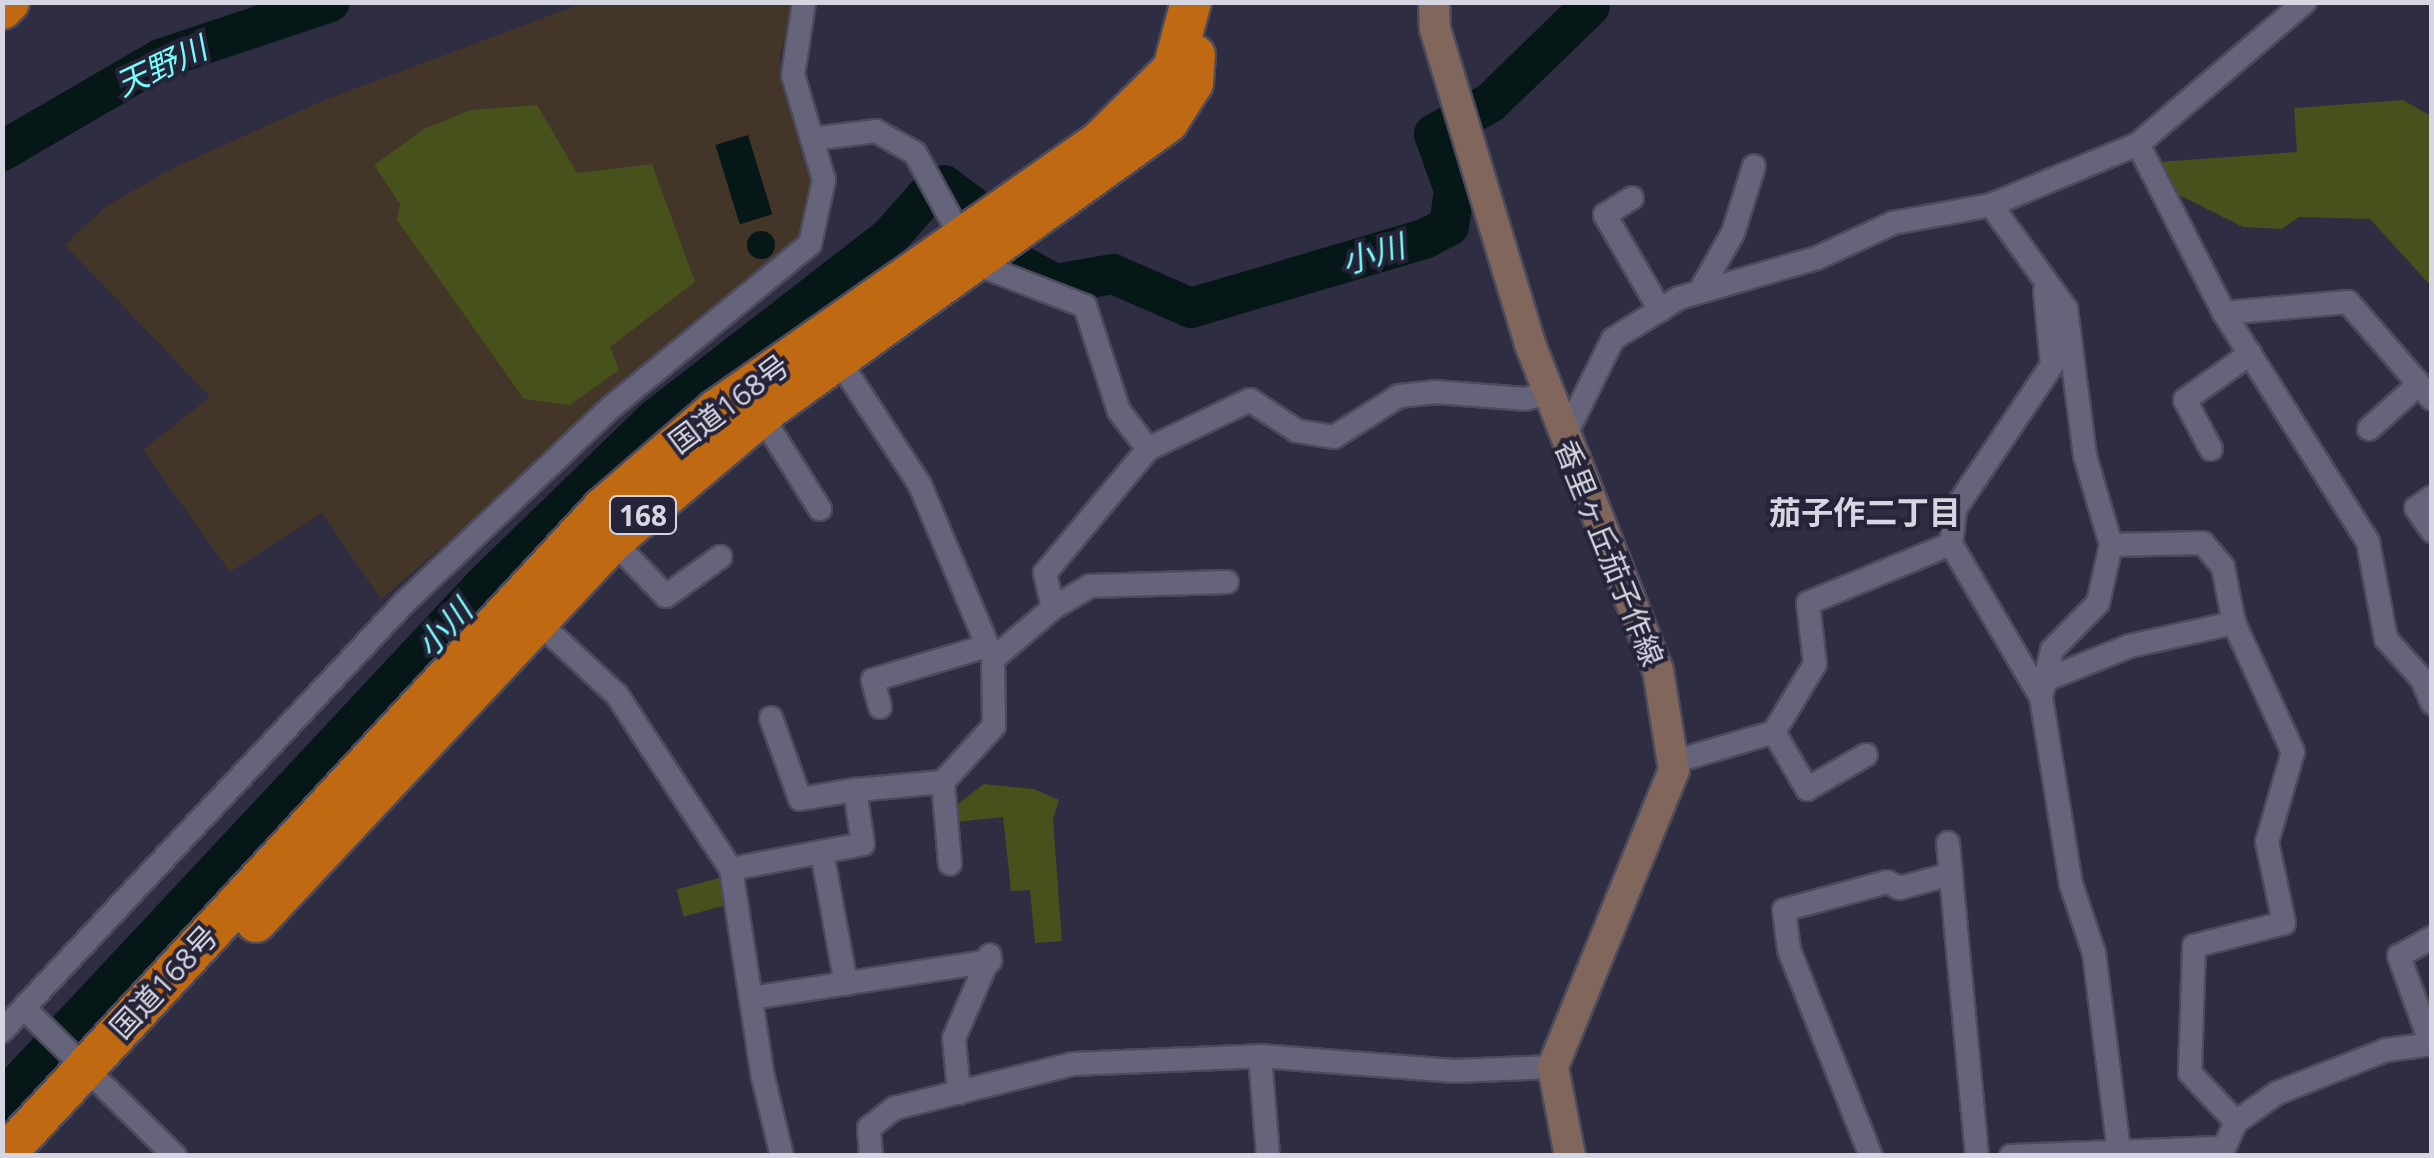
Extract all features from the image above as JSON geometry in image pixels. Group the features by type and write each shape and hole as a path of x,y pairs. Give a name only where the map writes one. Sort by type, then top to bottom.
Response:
{"highway":[{"path":"2,9 9,2"},
{"name":"国道168号","path":"4,1156 90,1070 604,508 716,410 1168,122 1194,83 1194,2"},
{"name":"国道168号","path":"32,1156 90,1070 224,956 614,541 761,415 968,252"}],"street":[{"path":"2,1032 404,603 609,409 810,244 824,180 793,75 804,2"},
{"path":"1564,438 1613,339 1660,310 1700,292 1817,258 1893,223 1991,205 2138,144 2305,2"},
{"name":"香里ヶ丘茄子作線","path":"1434,16 1468,140 1548,393 1658,670 1672,762 1649,844 1607,930 1554,1067"},
{"path":"812,139 876,131 914,154 968,252 1086,306 1119,411 1148,449"},
{"path":"2138,144 2224,313 2368,542 2386,640 2422,679 2431,700"},
{"path":"1700,292 1732,233 1754,166"},
{"path":"1584,229 1632,198"},
{"path":"1991,205 2066,309 2074,338 2084,456 2111,545 2098,603 2052,650 2043,688 2071,884 2094,953 2115,1153"},
{"path":"1605,215 1660,310"},
{"path":"2041,276 2053,319 2052,365 1954,510 1951,544 2043,688"},
{"path":"2224,313 2348,302 2425,392 2369,429"},
{"path":"2211,448 2186,400 2250,354"},
{"path":"771,718 800,799 943,782 994,726 990,652 920,484 838,358"},
{"path":"1053,608 1045,573 1148,449 1250,400 1297,431 1334,436 1398,396 1435,392 1526,399 1548,393"},
{"path":"761,415 820,508"},
{"path":"2432,497 2416,508 2432,531"},
{"path":"614,541 666,596 720,557"},
{"path":"2011,1156 2236,1152 2236,1122 2190,1073 2194,946 2284,923 2267,842 2292,752 2234,623 2223,567 2204,543 2111,545"},
{"path":"1672,762 1774,732 1814,664 1808,603 1951,544"},
{"path":"880,707 873,680 990,652 1090,586 1227,582"},
{"path":"537,620 617,696 730,869 782,1156"},
{"path":"2043,688 2130,646 2234,623"},
{"path":"1774,732 1806,789 1866,755"},
{"path":"943,782 950,864"},
{"path":"730,869 863,844 855,790"},
{"path":"1948,844 1961,1040 1977,1156"},
{"path":"822,852 846,984"},
{"path":"1871,1156 1789,950 1784,910 1887,882 1900,888 1951,874"},
{"path":"2236,1122 2277,1092 2386,1050 2431,1044 2399,956 2432,938"},
{"path":"752,998 990,956 954,1038 958,1092"},
{"path":"24,1009 175,1156"},
{"path":"1260,1056 1268,1156"},
{"path":"871,1156 870,1128 895,1108 1073,1064 1260,1056 1454,1071 1554,1067 1570,1156"}],"shaded area":[{"path":"583,3 795,3 780,56 782,86 819,181 806,239 381,599 322,513 230,572 143,450 210,397 65,245 105,207 173,168 322,101"},
{"path":"748,135 772,214 740,224 715,145"},
{"path":"761,231 771,235 775,245 771,255 761,259 751,255 747,245 751,235"}],"green space":[{"path":"2403,100 2431,116 2431,286 2370,219 2299,217 2282,229 2243,227 2173,192 2158,162 2297,152 2294,108"},
{"path":"537,105 577,173 652,164 695,282 610,347 619,370 570,405 524,399 397,220 400,204 374,165 424,129 471,110"},
{"path":"984,784 1034,789 1059,800 1053,819 1062,941 1035,943 1030,890 1011,891 1003,817 956,822 955,806"},
{"path":"719,878 726,905 684,916 676,889"}],"waterway":[{"name":"天野川","path":"2,151 160,59 330,2"},
{"name":"小川","path":"1015,262 1055,284 1113,274 1191,308 1424,239 1449,226 1454,190 1434,134 1490,103 1590,6"},
{"name":"小川","path":"944,185 974,208"},
{"name":"小川","path":"2,1101 484,585 654,420 889,238 926,196"}],"district":[{"name":"茄子作二丁目","path":"1865,512"}]}
